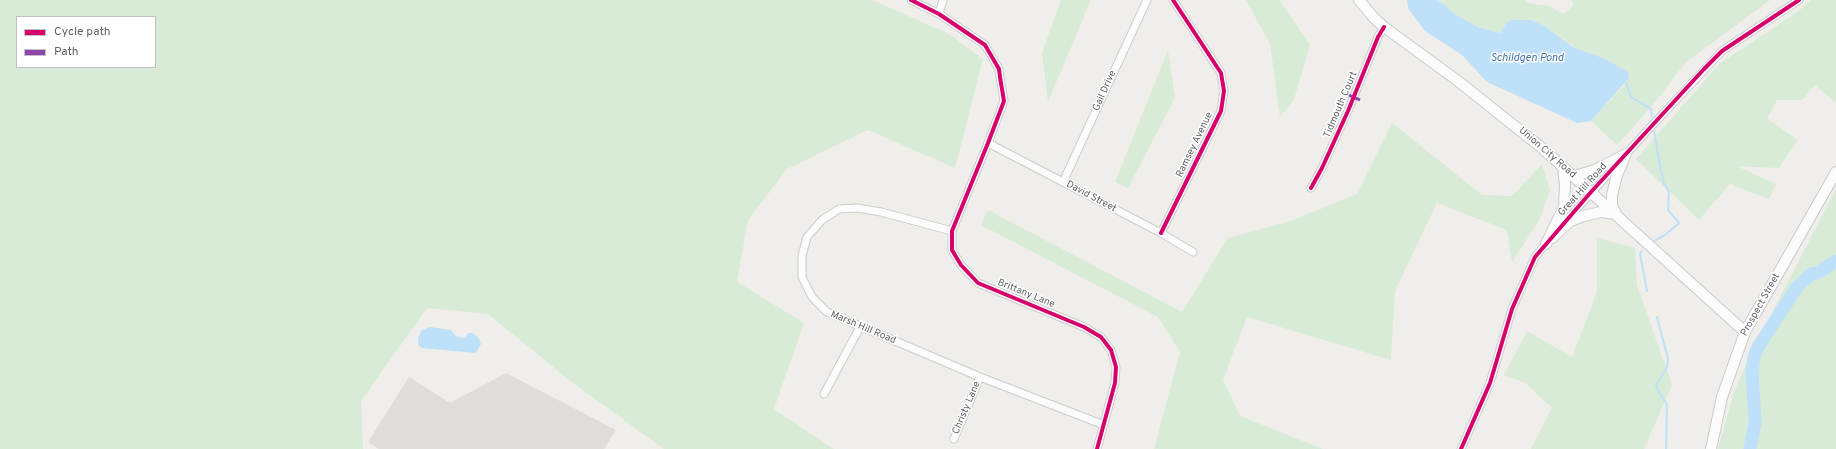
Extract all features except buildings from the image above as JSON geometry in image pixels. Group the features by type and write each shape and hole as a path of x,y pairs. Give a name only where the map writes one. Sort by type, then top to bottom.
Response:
{"main road":[{"name":"Union City Road","path":"1359,0 1374,18 1384,27 1510,121 1574,176 1745,332"},
{"path":"1574,176 1595,170 1626,154"},
{"path":"1616,214 1612,206 1612,195 1617,174 1626,154"},
{"path":"1546,244 1564,207 1565,185 1563,167"},
{"name":"Prospect Street","path":"1711,449 1722,397 1745,332 1836,172"},
{"path":"1546,244 1569,222 1576,219 1600,212 1616,214"}],"street":[{"name":"Brittany Lane","path":"911,0 939,14 985,45 998,69 1004,101 952,231 952,250 960,265 978,283 1084,327 1101,337 1111,350 1116,367 1114,383 1097,449"},
{"path":"939,14 943,0"},
{"name":"Gail Drive","path":"1063,182 1147,0"},
{"name":"Ramsey Avenue","path":"1161,233 1221,111 1224,91 1221,73 1174,0"},
{"name":"Great Hill Road","path":"1461,449 1490,383 1512,309 1535,257 1591,192 1722,51 1799,0"},
{"name":"Tidmouth Court","path":"1311,188 1328,154 1378,37 1384,27"},
{"name":"David Street","path":"988,143 1161,233 1193,252"},
{"name":"Marsh Hill Road","path":"952,231 881,212 857,208 839,209 822,220 807,237 802,256 802,277 812,297 827,312 980,377 1104,425"},
{"path":"824,394 860,327"},
{"name":"Christy Lane","path":"954,439 980,377"}],"shaded area":[{"path":"506,373 616,430 604,449 379,449 368,442 409,377 450,403"}],"green space":[{"path":"0,0 872,0 949,34 983,59 955,168 868,130 787,169 748,220 737,282 804,323 774,409 834,449 664,449 573,383 488,314 427,308 361,401 363,449 0,449"},
{"path":"1061,0 1091,0 1048,102 1042,53"},
{"path":"1246,0 1279,0 1310,45 1294,99 1280,117 1270,44"},
{"path":"1438,0 1525,0 1527,3 1549,6 1564,14 1574,5 1571,0 1770,0 1685,63 1657,100 1617,145 1591,121 1626,83 1543,25 1531,20 1511,20 1507,22 1501,33 1478,27 1453,13"},
{"path":"1812,0 1836,0 1836,103 1815,85 1802,100 1777,100 1767,118 1798,140 1779,168 1736,166 1776,184 1769,199 1730,184 1699,220 1636,159 1719,64 1797,12"},
{"path":"1168,50 1175,98 1128,188 1115,182"},
{"path":"1392,123 1482,195 1512,196 1542,164 1550,190 1540,219 1512,262 1507,230 1437,203 1395,291 1391,360 1247,317 1223,380 1240,416 1323,449 1154,449 1180,352 1158,317 981,225 988,210 1182,312 1228,238 1291,221 1357,194"},
{"path":"1836,189 1836,449 1718,449 1734,392 1748,359"},
{"path":"1597,238 1635,248 1637,285 1672,385 1644,449 1531,449 1552,408 1526,383 1504,375 1527,331 1572,357 1597,292"}],"water":[{"name":"Schildgen Pond","path":"1407,0 1437,0 1444,4 1453,13 1478,27 1500,33 1507,22 1511,20 1531,20 1543,25 1573,47 1605,59 1628,72 1629,78 1591,121 1577,123 1487,82 1462,55 1425,31 1408,8"},
{"path":"430,327 451,330 456,336 464,338 469,333 472,333 478,337 481,344 476,353 422,348 418,345 418,337 422,330"}],"waterway":[{"path":"1626,83 1631,97 1651,109 1652,117"},
{"path":"1654,131 1664,184 1669,192 1668,210 1679,223 1665,235 1654,241"},
{"path":"1642,251 1640,254 1647,291"},
{"path":"1750,449 1755,422 1752,372 1754,357 1758,347 1797,287 1811,274 1817,273 1836,261"},
{"path":"1657,317 1668,359 1667,367 1656,386 1667,405 1666,449"}],"marked path":[{"path":"1347,94 1360,100"}],"cycle path":[{"path":"911,0 939,14 985,45 999,69 1004,101 952,231 952,250 961,265 978,283 1084,327 1101,337 1111,350 1116,367 1115,383 1097,449"},
{"path":"1161,233 1221,111 1224,91 1221,73 1173,0"},
{"path":"1461,449 1490,383 1512,309 1535,257 1591,192 1722,51 1799,0"},
{"path":"1311,188 1322,168 1348,111 1378,37 1384,27"}]}
